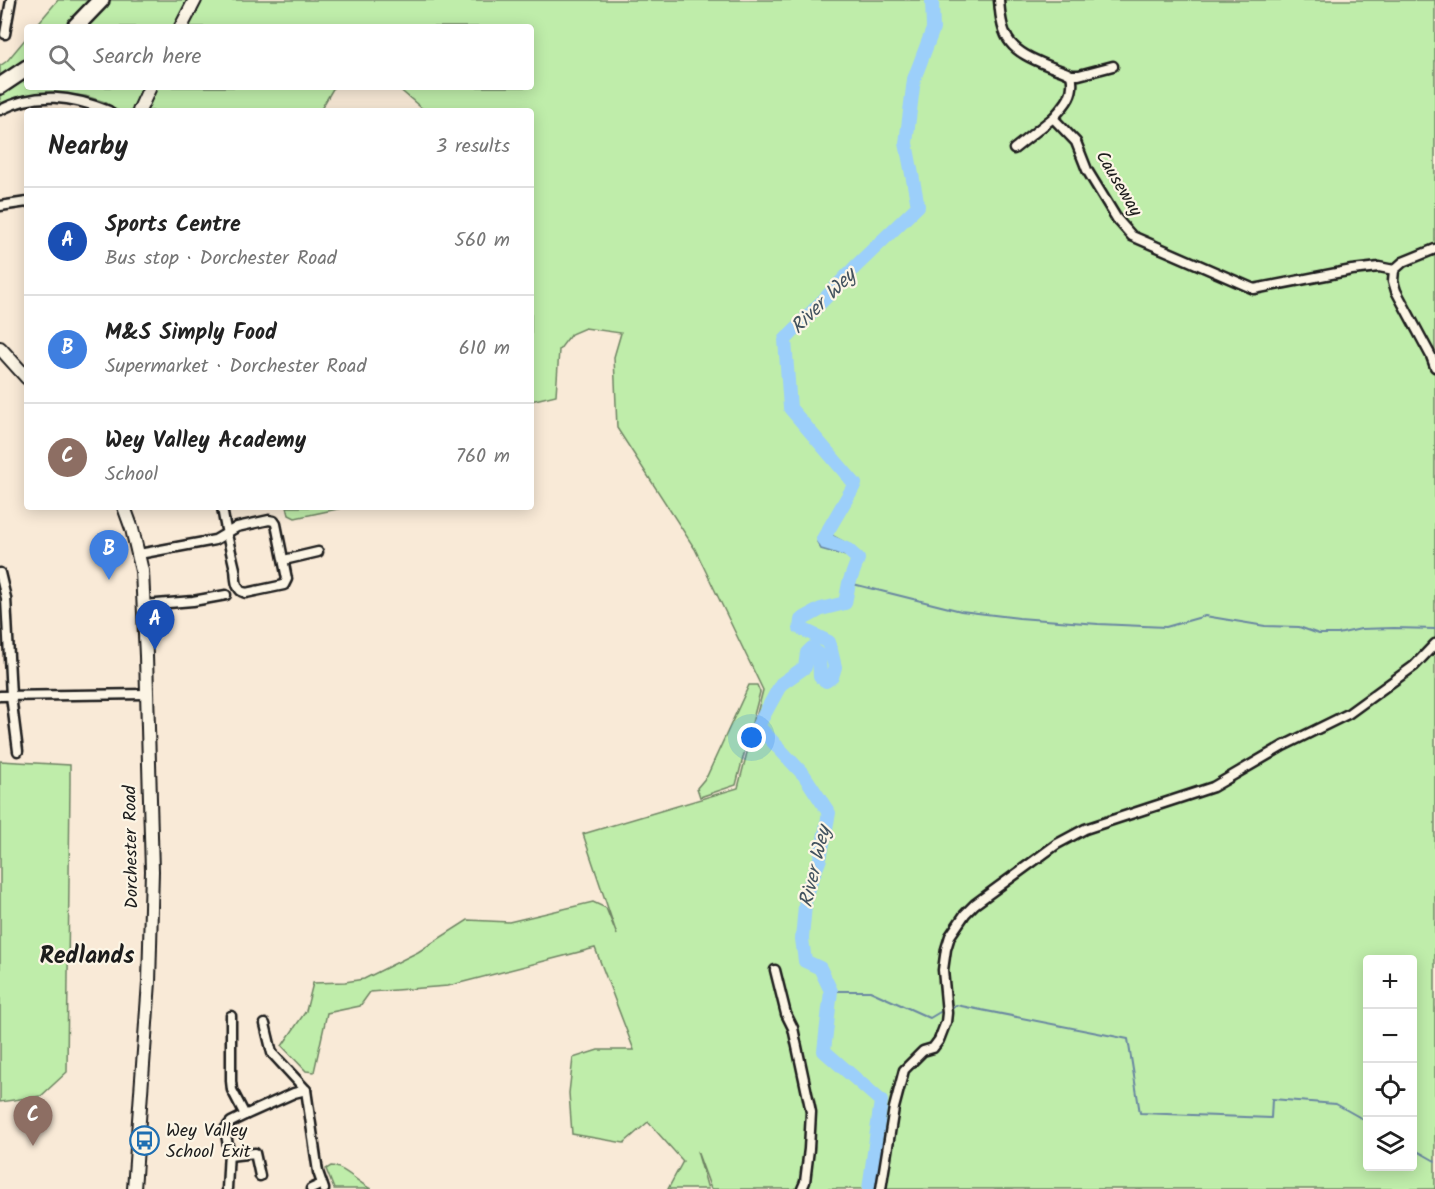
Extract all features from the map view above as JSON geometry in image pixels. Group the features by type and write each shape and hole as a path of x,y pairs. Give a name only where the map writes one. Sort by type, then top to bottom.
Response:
{"highway":[{"path":"78,24 101,0"},
{"path":"0,86 24,70"}],"main road":[{"path":"183,24 195,0"},
{"path":"140,108 149,90"},
{"path":"0,348 24,375"},
{"name":"Dorchester Road","path":"125,510 132,528 142,572 152,871 149,982 134,1189"}],"street":[{"path":"4,34 11,0"},
{"path":"999,0 1001,22 1009,43 1017,51 1071,75 1113,66"},
{"path":"1014,149 1053,118 1066,103 1072,92 1071,75"},
{"path":"0,110 26,99 52,97 74,100 102,108"},
{"name":"Causeway","path":"1053,118 1076,141 1087,170 1117,219 1132,236 1254,289 1353,270 1379,267 1394,270"},
{"path":"0,206 24,202"},
{"path":"1435,249 1403,262 1394,270 1393,281 1435,368"},
{"path":"139,554 215,540 227,533 237,527 274,521 287,579 284,585 243,592 237,584 227,533 223,510"},
{"path":"284,560 318,552"},
{"path":"0,573 6,598 11,696 18,750"},
{"path":"144,604 193,601 226,595"},
{"path":"881,1189 894,1108 904,1070 923,1051 933,1048 939,1040 947,1013 943,970 946,949 950,936 970,909 1057,844 1085,829 1213,788 1283,746 1348,714 1414,666 1435,644"},
{"path":"0,696 147,694"},
{"path":"775,970 786,1014 793,1029 812,1112 805,1182 802,1189"},
{"path":"231,1017 232,1090 245,1115"},
{"path":"265,1024 272,1053 306,1090 318,1172 323,1186 311,1189"},
{"path":"227,1189 229,1156 225,1129 231,1122 245,1115 306,1090"},
{"path":"229,1156 255,1153 260,1176"}],"green space":[{"path":"58,0 1435,0 1435,1189 711,1189 697,1151 708,1189 668,1189 683,1161 648,1122 624,1143 572,1134 569,1093 573,1058 598,1050 634,1050 595,948 448,986 370,992 360,1006 327,1013 314,1072 306,1071 282,1046 306,1011 313,983 364,979 418,952 468,920 509,922 593,902 606,908 617,935 583,834 738,788 763,690 695,549 617,428 614,357 621,333 585,328 571,334 559,350 556,395 534,400 534,108 422,108 400,90 534,90 534,24 38,24"},
{"path":"24,41 24,90 332,90 322,108 114,108 105,102 85,96 62,94 25,96 0,106 0,66"},
{"path":"288,510 333,510 295,518 289,515"},
{"path":"749,685 757,685 760,692 736,785 700,797 697,788 707,776"},
{"path":"0,761 70,765 70,782 67,1072 41,1096 0,1102"},
{"path":"331,1166 371,1189 334,1189 326,1169"}],"water":[{"path":"826,532 850,545 845,556 821,549 817,542"}],"waterway":[{"name":"River Wey","path":"869,1189 881,1101 824,1051 831,991 820,968 805,961 802,939 806,894 820,859 829,813 804,775 758,726 781,684 805,667 807,653 812,648 819,655 820,677 826,681 832,677 835,667 829,642 800,628 801,620 821,609 845,603 849,583 858,559 848,550 823,539 855,484 790,408 785,340 918,206 906,143 914,79 933,29 932,0"},
{"path":"849,583 961,611 1019,618 1166,627 1205,616 1265,626 1299,627 1319,634 1338,634 1361,629 1435,629"},
{"path":"831,991 870,991 930,1018 940,1012"},
{"path":"953,1007 956,1005 1128,1039 1140,1113 1271,1118 1272,1099 1336,1104 1363,1119"},
{"path":"1417,1151 1435,1161"}],"place":[{"name":"M&S Simply Food","path":"109,580"},
{"name":"Sports Centre","path":"155,650"},
{"name":"Wey Valley School Exit","path":"145,1141"},
{"name":"Wey Valley Academy","path":"33,1146"}],"district":[{"name":"Redlands","path":"87,956"}]}
